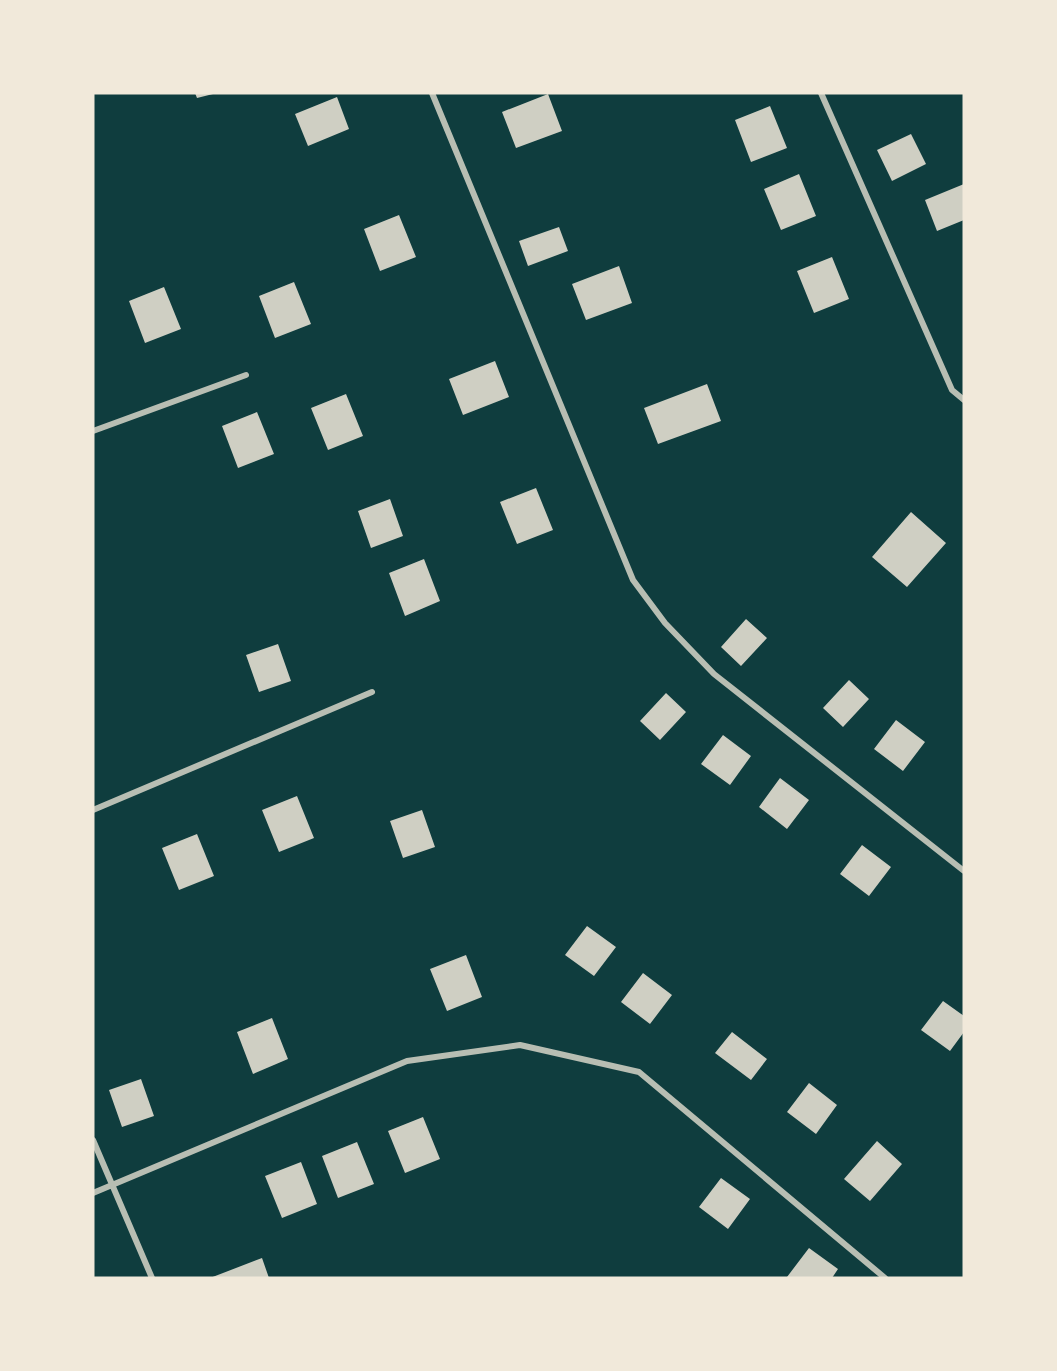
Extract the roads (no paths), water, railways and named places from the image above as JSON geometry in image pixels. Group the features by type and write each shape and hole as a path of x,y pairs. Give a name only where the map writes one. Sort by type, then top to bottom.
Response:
{"street":[{"path":"432,93 633,580 665,623 714,674 964,871"},
{"path":"821,93 952,390 964,400"},
{"path":"93,431 246,375"},
{"path":"93,810 372,692"},
{"path":"93,1193 407,1062 520,1045 639,1072 885,1278"},
{"path":"93,1140 152,1278"}]}
